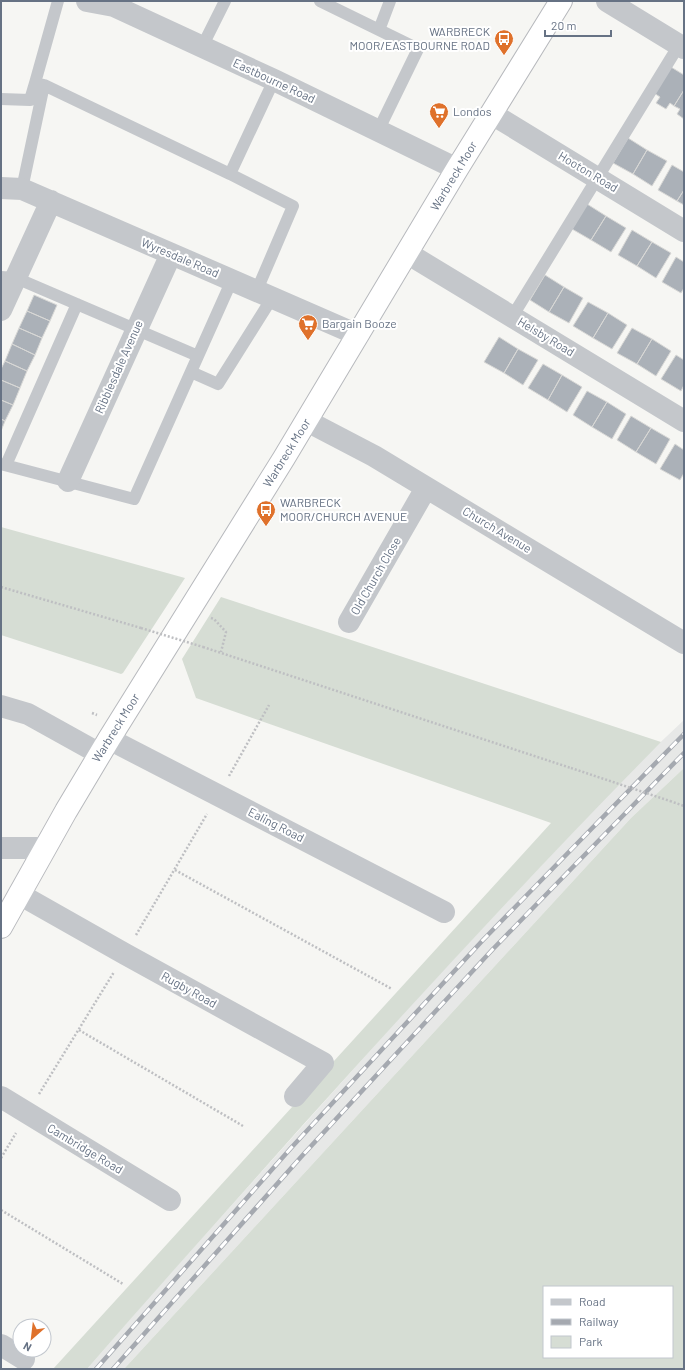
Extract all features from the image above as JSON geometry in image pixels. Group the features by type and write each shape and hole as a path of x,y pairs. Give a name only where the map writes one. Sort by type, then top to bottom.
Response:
{"highway":[{"name":"Warbreck Moor","path":"1,926 104,746 307,421 457,170 561,1"}],"street":[{"name":"Eastbourne Road","path":"87,1 114,6 274,80 457,170"},
{"path":"607,1 681,47"},
{"name":"Hooton Road","path":"492,114 684,231"},
{"name":"Wyresdale Road","path":"1,188 22,189 358,335"},
{"path":"1,310 8,278 51,201"},
{"name":"Helsby Road","path":"407,253 684,422"},
{"name":"Ribblesdale Avenue","path":"68,481 171,254"},
{"name":"Church Avenue","path":"307,421 374,456 684,643"},
{"name":"Old Church Close","path":"349,622 426,488"},
{"name":"Ealing Road","path":"1,706 28,714 218,795 444,912"},
{"path":"1,848 45,848"},
{"name":"Rugby Road","path":"19,894 323,1063 295,1096"},
{"name":"Cambridge Road","path":"1,1098 170,1200"},
{"path":"1,1345 24,1359"}],"lane":[{"path":"22,189 39,84 58,1"},
{"path":"202,47 225,1"},
{"path":"320,1 418,49 378,131"},
{"path":"379,30 390,1"},
{"path":"387,101 413,46"},
{"path":"512,317 597,178 681,47"},
{"path":"230,174 274,80"},
{"path":"1,99 30,100 39,84"},
{"path":"39,84 230,174 293,206 264,294 218,384 191,372"},
{"path":"8,278 77,304 198,356"},
{"path":"77,304 4,464 134,499 232,280"}],"path":[{"path":"1,587 221,652 684,806"},
{"path":"189,610 214,619 226,632 221,652"},
{"path":"1,1158 175,870 269,705"},
{"path":"175,870 392,990"},
{"path":"79,1030 243,1126"},
{"path":"1,1210 123,1284"}],"shaded area":[{"path":"684,720 684,768 631,818 124,1369 87,1369 151,1295 420,995 630,771"}],"green space":[{"path":"1,527 185,578 121,674 1,635"},
{"path":"221,597 661,742 524,884 390,1029 167,1277 87,1369 53,1369 551,823 196,698 182,659"},
{"path":"684,768 684,1369 124,1369 631,818"}],"building":[{"path":"671,67 684,75 684,90 674,106 670,103 666,109 656,103 660,97 654,93"},
{"path":"684,90 684,119 677,114 680,109 674,106"},
{"path":"628,138 647,150 633,174 613,163"},
{"path":"647,150 667,161 652,186 633,174"},
{"path":"672,165 684,172 684,190 677,201 658,190"},
{"path":"684,190 684,205 677,201"},
{"path":"587,204 606,216 591,240 572,229"},
{"path":"606,216 626,228 611,252 591,240"},
{"path":"632,230 652,242 637,266 618,255"},
{"path":"652,242 671,253 656,278 637,266"},
{"path":"676,257 684,262 684,288 681,293 662,282"},
{"path":"545,275 564,287 549,312 530,300"},
{"path":"564,287 583,298 569,323 549,312"},
{"path":"34,295 57,305 50,321 27,311"},
{"path":"588,302 608,313 593,338 573,326"},
{"path":"27,311 50,321 42,338 19,328"},
{"path":"608,313 627,325 612,349 593,338"},
{"path":"19,328 42,338 35,355 12,344"},
{"path":"632,328 652,339 637,364 617,353"},
{"path":"499,337 518,349 504,373 484,362"},
{"path":"652,339 671,351 656,376 637,364"},
{"path":"12,344 35,355 27,371 5,361"},
{"path":"518,349 538,360 523,385 504,373"},
{"path":"676,355 684,360 684,385 681,391 661,379"},
{"path":"5,361 27,371 20,388 1,380 1,369"},
{"path":"543,364 562,375 548,400 528,388"},
{"path":"562,375 582,387 567,412 548,400"},
{"path":"1,380 20,388 13,405 1,400"},
{"path":"587,391 607,402 592,427 573,415"},
{"path":"1,400 13,405 5,421 1,419"},
{"path":"607,402 626,414 612,439 592,427"},
{"path":"631,416 651,428 636,452 617,440"},
{"path":"1,419 5,421 1,431"},
{"path":"651,428 670,439 656,464 636,452"},
{"path":"675,444 684,450 684,473 680,480 660,469"}],"railway":[{"path":"96,1369 291,1148 483,940 684,734"},
{"path":"113,1369 301,1157 493,949 684,753"}],"place":[{"name":"WARBRECK MOOR/EASTBOURNE ROAD","path":"504,56"},
{"name":"Londos","path":"439,129"},
{"name":"Bargain Booze","path":"308,341"},
{"name":"WARBRECK MOOR/CHURCH AVENUE","path":"266,527"}]}
